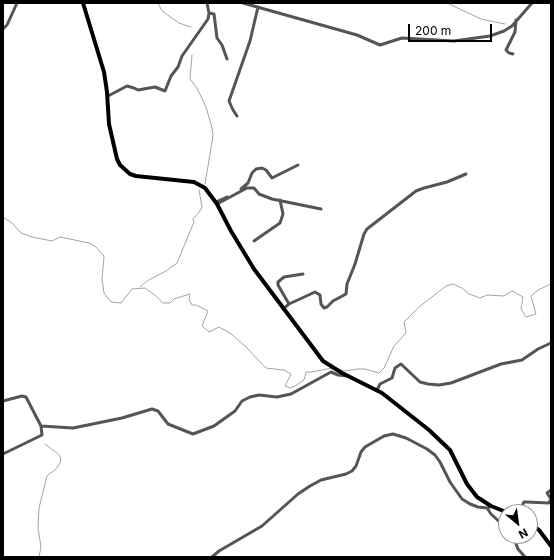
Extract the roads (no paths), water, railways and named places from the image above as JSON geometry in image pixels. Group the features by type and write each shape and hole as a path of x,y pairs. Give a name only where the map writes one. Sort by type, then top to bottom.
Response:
{"main road":[{"path":"83,3 104,72 108,96 109,124 115,152 119,162 125,170 130,174 146,178 194,182 204,188 216,203 249,261 316,352 330,368 336,369 390,398 445,445 454,456 472,491 489,507 498,510"},
{"path":"538,530 551,546"}],"street":[{"path":"3,29 7,26 17,3"},
{"path":"207,3 210,12 214,14 217,38 222,45 227,59"},
{"path":"243,3 367,39 380,45 402,38 454,40 490,36 504,31 512,26 532,3"},
{"path":"237,116 229,101 250,41 258,7"},
{"path":"108,96 127,86 138,90 155,87 165,91 171,76 178,67 182,56 203,27 210,12"},
{"path":"513,54 508,53 506,50 515,32 516,20"},
{"path":"216,203 243,188 256,169 262,168 266,170 272,178 298,165"},
{"path":"284,308 289,304 315,292 320,295 321,304 324,308 333,300 346,294 347,284 367,229 416,191 447,182 466,174"},
{"path":"216,203 247,188 254,188 259,194 266,198 322,209"},
{"path":"254,241 280,223 283,214 280,200"},
{"path":"289,304 278,285 278,282 284,278 303,274"},
{"path":"377,390 380,384 392,378 395,368 401,364 420,382 439,385 450,383 501,364 522,360 538,349 551,343"},
{"path":"42,426 73,428 122,418 152,409 158,411 168,424 193,434 214,426 235,411 242,401 250,397 259,395 277,396 291,394 330,368 338,375 348,376"},
{"path":"3,401 22,396 26,397 42,426 41,436 3,454"},
{"path":"212,557 219,551 262,526 298,494 310,486 320,480 346,474 352,471 365,447 384,436 393,434 406,438 431,452 440,462 450,482 462,499 478,507 489,507 491,514 498,521"},
{"path":"523,504 524,502 549,503 551,499 547,493 551,490"},
{"path":"516,544 518,549 525,557"}],"waterway":[{"path":"158,3 162,11 179,23 191,27"},
{"path":"447,3 481,19 505,24"},
{"path":"192,55 190,79 197,88 206,107 213,136 205,184"},
{"path":"140,287 147,281 166,271 177,263 194,222 193,219 202,207 199,190"},
{"path":"3,217 12,223 21,233 32,237 52,241 60,237 89,243 96,247 104,256 102,279 104,293 111,302 121,303 132,289 145,288 163,303 170,303 174,299 190,294 189,299 192,305 196,305 208,311 202,326 209,332 219,327 230,333 245,346 266,368 284,370 291,374 285,386 290,388 295,386 304,380 306,372 332,368"},
{"path":"338,369 345,371 365,369 379,373 384,368 394,346 406,333 404,322 419,307 446,286 453,284 462,288 469,294 480,298 487,295 504,296 512,291 523,297 521,309 526,317 536,314 531,296 538,290 551,284"},
{"path":"39,557 41,547 38,528 39,508 47,476 56,469 61,458 45,444"}]}
